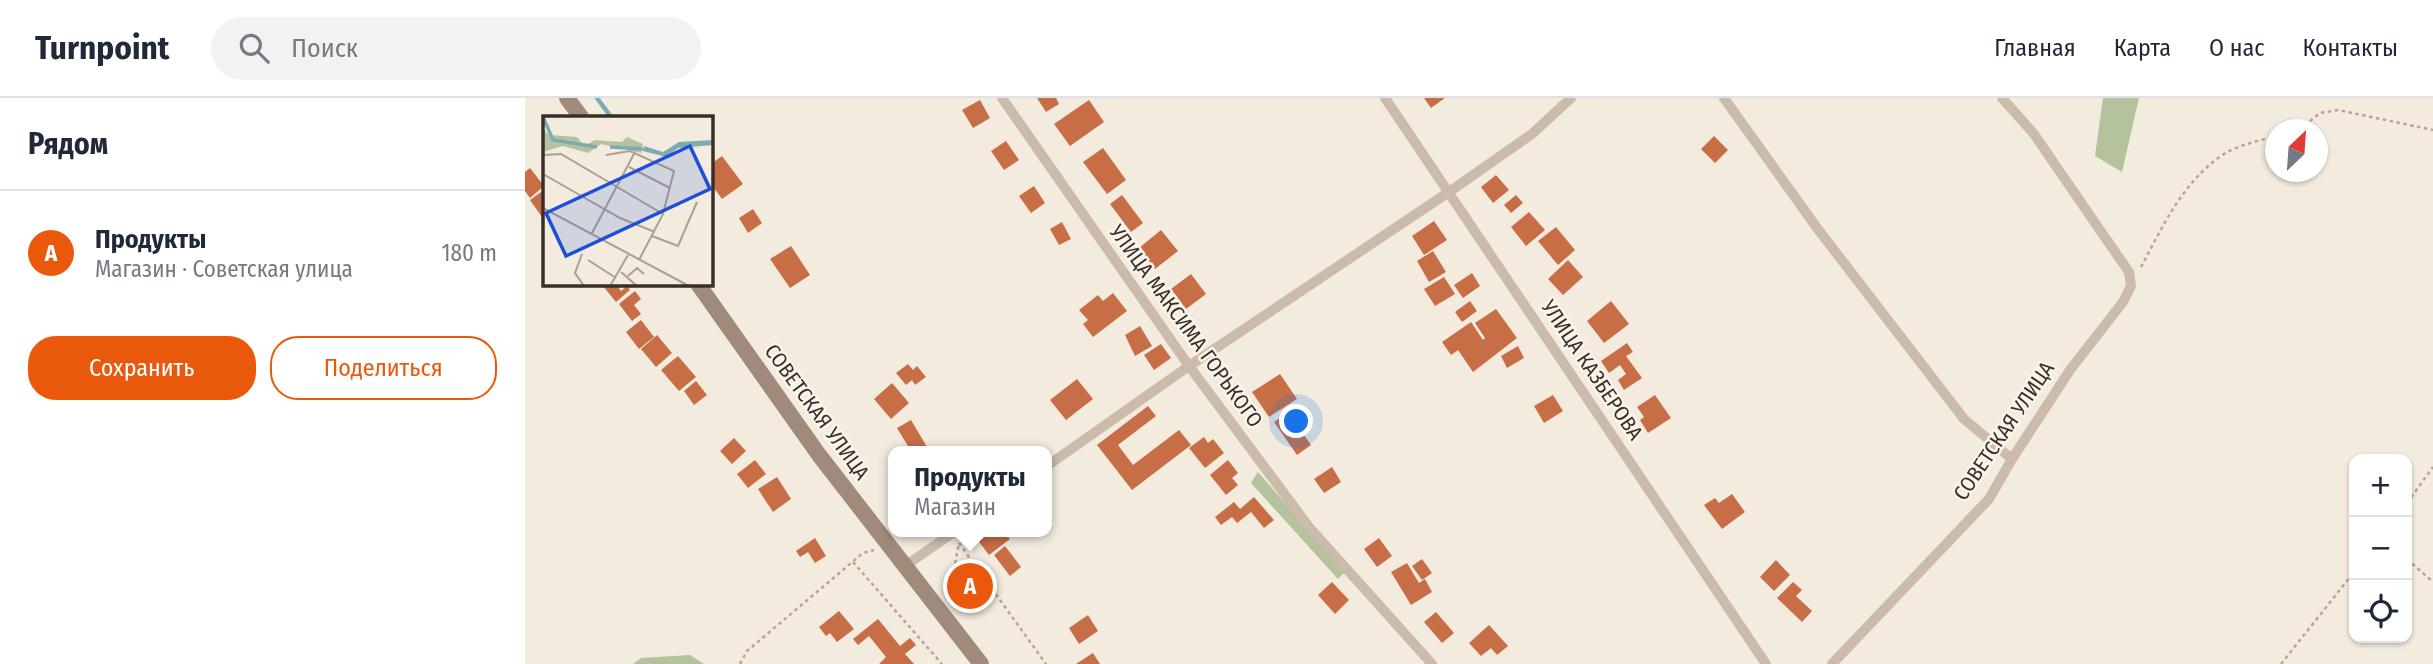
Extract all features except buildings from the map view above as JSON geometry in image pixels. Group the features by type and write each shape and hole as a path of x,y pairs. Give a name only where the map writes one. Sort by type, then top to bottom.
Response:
{"street":[{"path":"567,98 580,116"},
{"name":"УЛИЦА МАКСИМА ГОРЬКОГО","path":"1002,98 1189,366 1309,527 1432,664"},
{"name":"УЛИЦА КАЗБЕРОВА","path":"1385,98 1766,664"},
{"path":"1052,462 1189,366 1532,134 1571,98"},
{"path":"1724,98 1817,228 1963,419 2012,459"},
{"path":"2002,98 2035,134 2129,272 2131,286"},
{"name":"СОВЕТСКАЯ УЛИЦА","path":"699,285 819,455 981,664"},
{"name":"СОВЕТСКАЯ УЛИЦА","path":"1832,664 1989,499 2070,370 2123,302 2131,286"},
{"path":"905,566 947,537"}],"path":[{"path":"2313,119 2320,113 2338,110 2433,130"},
{"path":"2131,286 2170,212 2194,180 2225,153 2265,140"},
{"path":"2412,496 2433,467"},
{"path":"951,584 960,537"},
{"path":"959,544 1047,664"},
{"path":"740,664 747,651 863,553 891,547"},
{"path":"853,562 942,664"},
{"path":"2412,563 2433,582"},
{"path":"2281,664 2349,578"}],"green space":[{"path":"2103,98 2139,98 2122,172 2095,156"},
{"path":"1258,472 1345,572 1338,579 1251,483"},
{"path":"690,655 704,664 633,664 641,658"}],"waterway":[{"path":"597,98 610,116"}],"place":[{"name":"Продукты","path":"970,586"}]}
